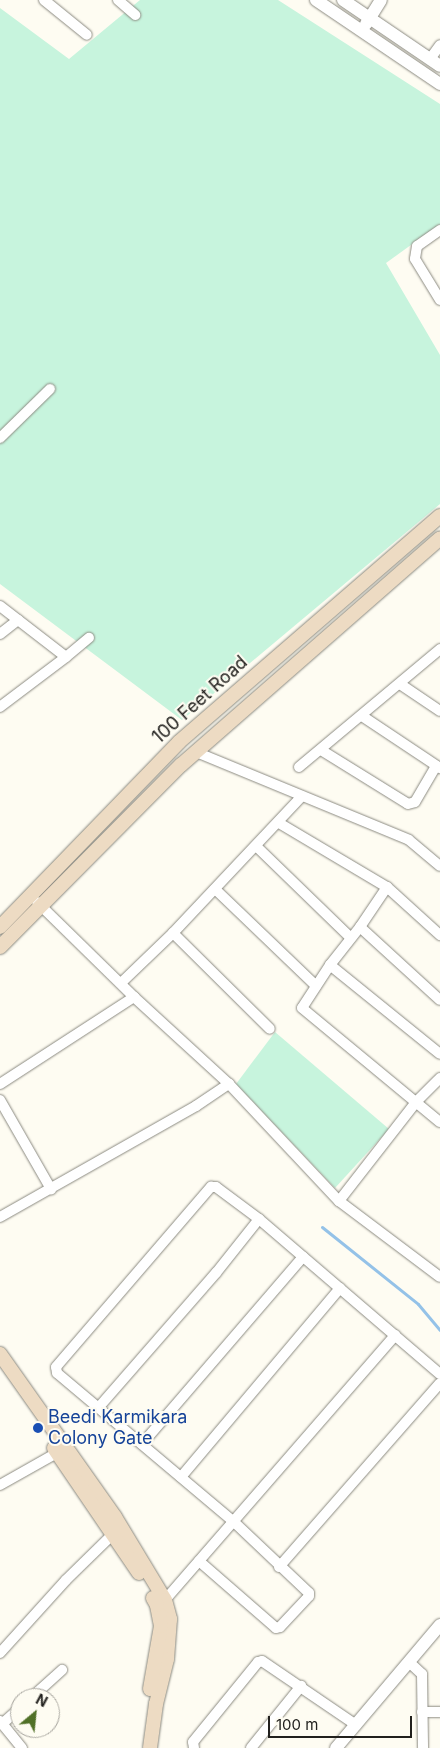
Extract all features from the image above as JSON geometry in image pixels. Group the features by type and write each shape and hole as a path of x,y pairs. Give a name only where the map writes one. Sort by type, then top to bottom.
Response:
{"main road":[{"name":"100 Feet Road","path":"0,927 179,742 438,522"},
{"name":"100 Feet Road","path":"0,947 196,752 440,538"},
{"path":"0,1354 157,1605 161,1626 159,1648 145,1711 141,1748"},
{"path":"0,1368 61,1451 115,1517 165,1600 170,1619 167,1659 156,1704 150,1748"}],"street":[{"path":"44,0 87,36"},
{"path":"118,0 135,15"},
{"path":"316,0 440,84"},
{"path":"343,0 435,63 440,45"},
{"path":"362,31 380,0"},
{"path":"440,230 417,246 415,259 440,300"},
{"path":"0,438 50,389"},
{"path":"0,606 66,657"},
{"path":"0,634 18,620"},
{"path":"0,707 89,638"},
{"path":"299,767 439,651"},
{"path":"400,684 440,710"},
{"path":"321,750 408,804 415,802 438,767 362,716"},
{"path":"196,752 409,840 440,866"},
{"path":"121,983 173,933 302,796"},
{"path":"279,822 387,887 440,935"},
{"path":"256,846 351,938"},
{"path":"387,887 360,927 330,965 302,1008 440,1122"},
{"path":"215,889 316,986"},
{"path":"30,896 134,997 229,1084 340,1201 440,1278"},
{"path":"360,927 440,1000"},
{"path":"173,933 270,1028"},
{"path":"330,965 440,1054"},
{"path":"0,1084 134,997"},
{"path":"340,1201 416,1102 440,1078"},
{"path":"0,1217 51,1190 229,1084"},
{"path":"0,1100 51,1190"},
{"path":"200,1561 276,1628 280,1628 309,1596 234,1522 57,1373 56,1367 211,1187 216,1187 259,1219 440,1374"},
{"path":"99,1407 216,1273 259,1219"},
{"path":"142,1444 304,1257"},
{"path":"181,1477 340,1288"},
{"path":"165,1600 395,1335"},
{"path":"280,1567 440,1383"},
{"path":"0,1485 61,1451"},
{"path":"0,1653 66,1580 113,1534"},
{"path":"336,1748 440,1625"},
{"path":"194,1748 193,1742 258,1662 265,1662 356,1725"},
{"path":"409,1662 422,1674 423,1748"},
{"path":"42,1688 62,1670"},
{"path":"251,1748 301,1686"},
{"path":"422,1712 440,1712"},
{"path":"1,1722 22,1748"}],"green space":[{"path":"140,0 278,0 440,104 440,224 386,263 440,355 440,504 182,720 0,584 0,8 69,59"},
{"path":"275,1032 389,1129 335,1188 236,1084"}],"waterway":[{"path":"322,1227 418,1304 440,1330"}],"place":[{"name":"Beedi Karmikara Colony Gate","path":"38,1428"}]}
